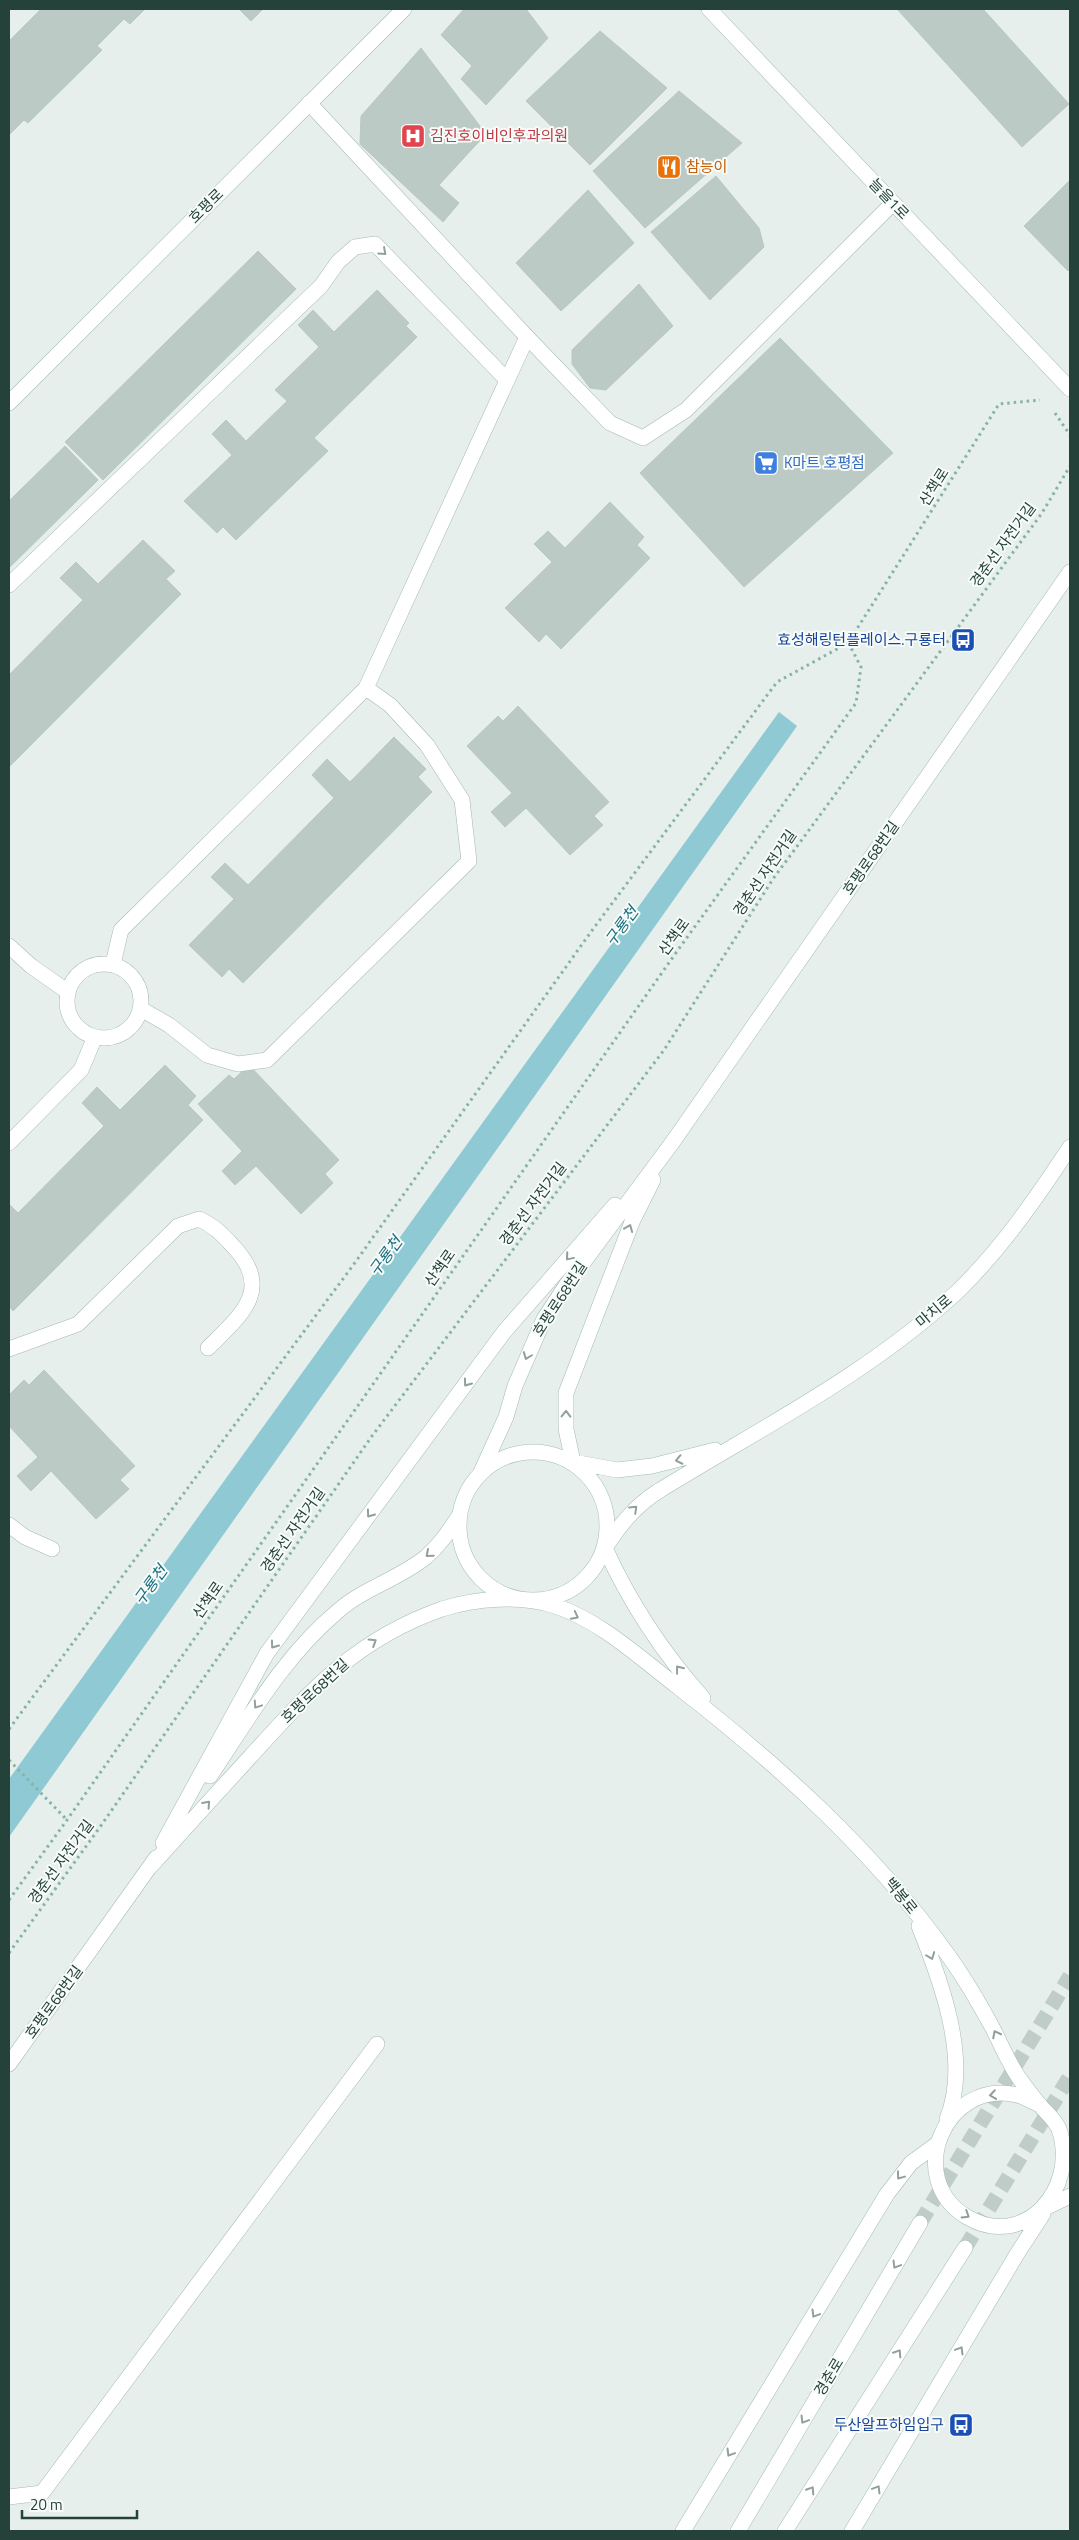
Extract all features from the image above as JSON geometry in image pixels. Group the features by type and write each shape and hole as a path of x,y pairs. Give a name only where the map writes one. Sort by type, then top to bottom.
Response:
{"street":[{"name":"호평로","path":"9,403 404,9"},
{"name":"늘을1로","path":"709,9 1067,385"},
{"path":"309,104 610,423 643,438 686,410 893,203"},
{"path":"9,585 320,286 338,262 355,247 375,244 507,380"},
{"path":"113,964 120,930 366,688 527,337"},
{"name":"호평로68번길","path":"481,1472 503,1424 515,1386 544,1319 565,1287 672,1143 1070,572"},
{"path":"141,1009 169,1025 207,1055 238,1064 267,1060 469,861 462,800 426,745 390,705 366,688"},
{"path":"9,946 31,966 68,992"},
{"path":"94,964 113,964 131,974 140,990 141,1009 132,1027 115,1037 95,1037 78,1028 68,1011 68,992 77,975 94,964"},
{"path":"9,1143 80,1070 95,1037"},
{"path":"151,1866 267,1653 504,1332 581,1242 672,1143"},
{"name":"호평로68번길","path":"573,1462 566,1429 566,1393 632,1222 672,1143"},
{"name":"마치로","path":"605,1548 622,1520 640,1503 827,1390 880,1353 959,1290 1006,1236 1070,1147"},
{"path":"9,1349 78,1324 178,1226 199,1219 212,1224 242,1255 253,1277 251,1295 243,1313 208,1348"},
{"name":"마치로","path":"573,1462 617,1470 652,1466 721,1448 757,1432"},
{"path":"529,1600 553,1598 576,1587 593,1570 605,1548 608,1524 603,1500 591,1479 573,1462 550,1452 525,1451 502,1458 481,1472 466,1492 459,1516 460,1541 468,1564 484,1583 505,1596 556,1606 606,1633 722,1720"},
{"name":"호평로68번길","path":"9,2064 151,1866 292,1656 339,1609 424,1558 442,1542 459,1516"},
{"path":"9,1525 24,1537 52,1550"},
{"path":"605,1548 619,1580 640,1614 691,1685 722,1720"},
{"name":"호평로68번길","path":"151,1866 302,1700 340,1664 377,1639 445,1608 479,1601 529,1600"},
{"name":"백봉로","path":"722,1720 792,1781 884,1874 946,1952 992,2026 1019,2077 1040,2105"},
{"path":"913,1910 943,1993 952,2039 955,2089 953,2105 936,2144 935,2164 939,2185 950,2202 966,2216 985,2224 1008,2226 1030,2219 1049,2206 1070,2196"},
{"path":"9,2497 42,2494 377,2044"},
{"path":"852,2531 1017,2254 1062,2187 1067,2165 1066,2142 1056,2122 1040,2105 1019,2096 996,2093 976,2098 958,2109 945,2125"},
{"path":"1056,2122 1070,2128"},
{"path":"683,2531 888,2194 910,2163 936,2144"},
{"name":"경춘로","path":"738,2531 920,2223"},
{"path":"785,2531 966,2248"}],"path":[{"name":"산책로","path":"9,1729 348,1272 593,929 777,682 848,643 999,404 1046,399 1067,385"},
{"name":"경춘선 자전거길","path":"9,1952 100,1827 372,1436 664,1050 772,879 1042,513 1070,466"},
{"name":"산책로","path":"9,1900 673,958 856,703 861,667 848,643"},
{"path":"9,1760 67,1820"}],"water":[{"name":"구룡천","path":"779,712 797,726 9,1837 9,1779"}],"building":[{"path":"41,9 145,9 130,24 124,19 97,46 102,50 28,123 24,120 9,135 9,41"},
{"path":"239,9 263,9 251,21"},
{"path":"464,9 526,9 548,38 486,105 461,79 472,66 441,35"},
{"path":"897,9 983,9 1069,104 1022,147"},
{"path":"600,31 667,88 590,165 526,101"},
{"path":"421,48 486,134 439,185 459,203 443,222 360,144 361,116"},
{"path":"679,91 742,143 645,228 593,171"},
{"path":"716,176 759,228 764,247 710,300 651,232"},
{"path":"1070,180 1070,269 1068,271 1024,226"},
{"path":"588,190 634,243 561,311 516,263"},
{"path":"258,251 296,289 103,480 65,442"},
{"path":"639,284 673,326 606,390 590,388 572,364 572,350"},
{"path":"377,290 409,323 406,326 417,337 314,438 328,451 236,540 223,527 217,533 184,501 232,455 212,434 226,420 246,441 287,401 275,390 319,347 298,325 313,310 334,332"},
{"name":"K마트 호평점","path":"780,338 893,453 744,587 640,473"},
{"path":"65,446 98,480 9,568 9,501"},
{"path":"610,502 644,537 637,545 650,558 561,649 546,634 539,642 505,608 552,562 534,544 548,531 565,548"},
{"path":"143,540 175,571 166,579 181,594 9,767 9,675 83,600 60,578 76,562 98,584"},
{"path":"518,706 609,802 594,816 603,825 570,855 526,808 505,827 491,812 512,793 467,746 498,716 503,721"},
{"path":"394,737 426,769 418,777 432,792 243,983 229,969 222,977 189,945 234,899 211,877 225,863 248,885 334,798 312,775 327,759 350,782"},
{"path":"165,1065 196,1096 188,1105 203,1120 13,1311 9,1306 9,1204 18,1213 104,1126 82,1103 97,1087 120,1110"},
{"path":"249,1065 339,1160 325,1174 333,1183 301,1214 256,1166 235,1185 222,1171 242,1151 198,1104 229,1075 234,1079"},
{"path":"44,1370 135,1466 120,1480 129,1489 96,1519 51,1471 31,1491 17,1476 38,1457 9,1426 9,1395 24,1380 29,1385"}],"tunnel":[{"path":"920,2223 1070,1976"},
{"path":"965,2248 1070,2076"}],"place":[{"name":"김진호이비인후과의원","path":"413,136"},
{"name":"참능이","path":"669,167"},
{"name":"K마트 호평점","path":"766,463"},
{"name":"효성해링턴플레이스.구룡터","path":"963,640"},
{"name":"두산알프하임입구","path":"961,2425"}]}
